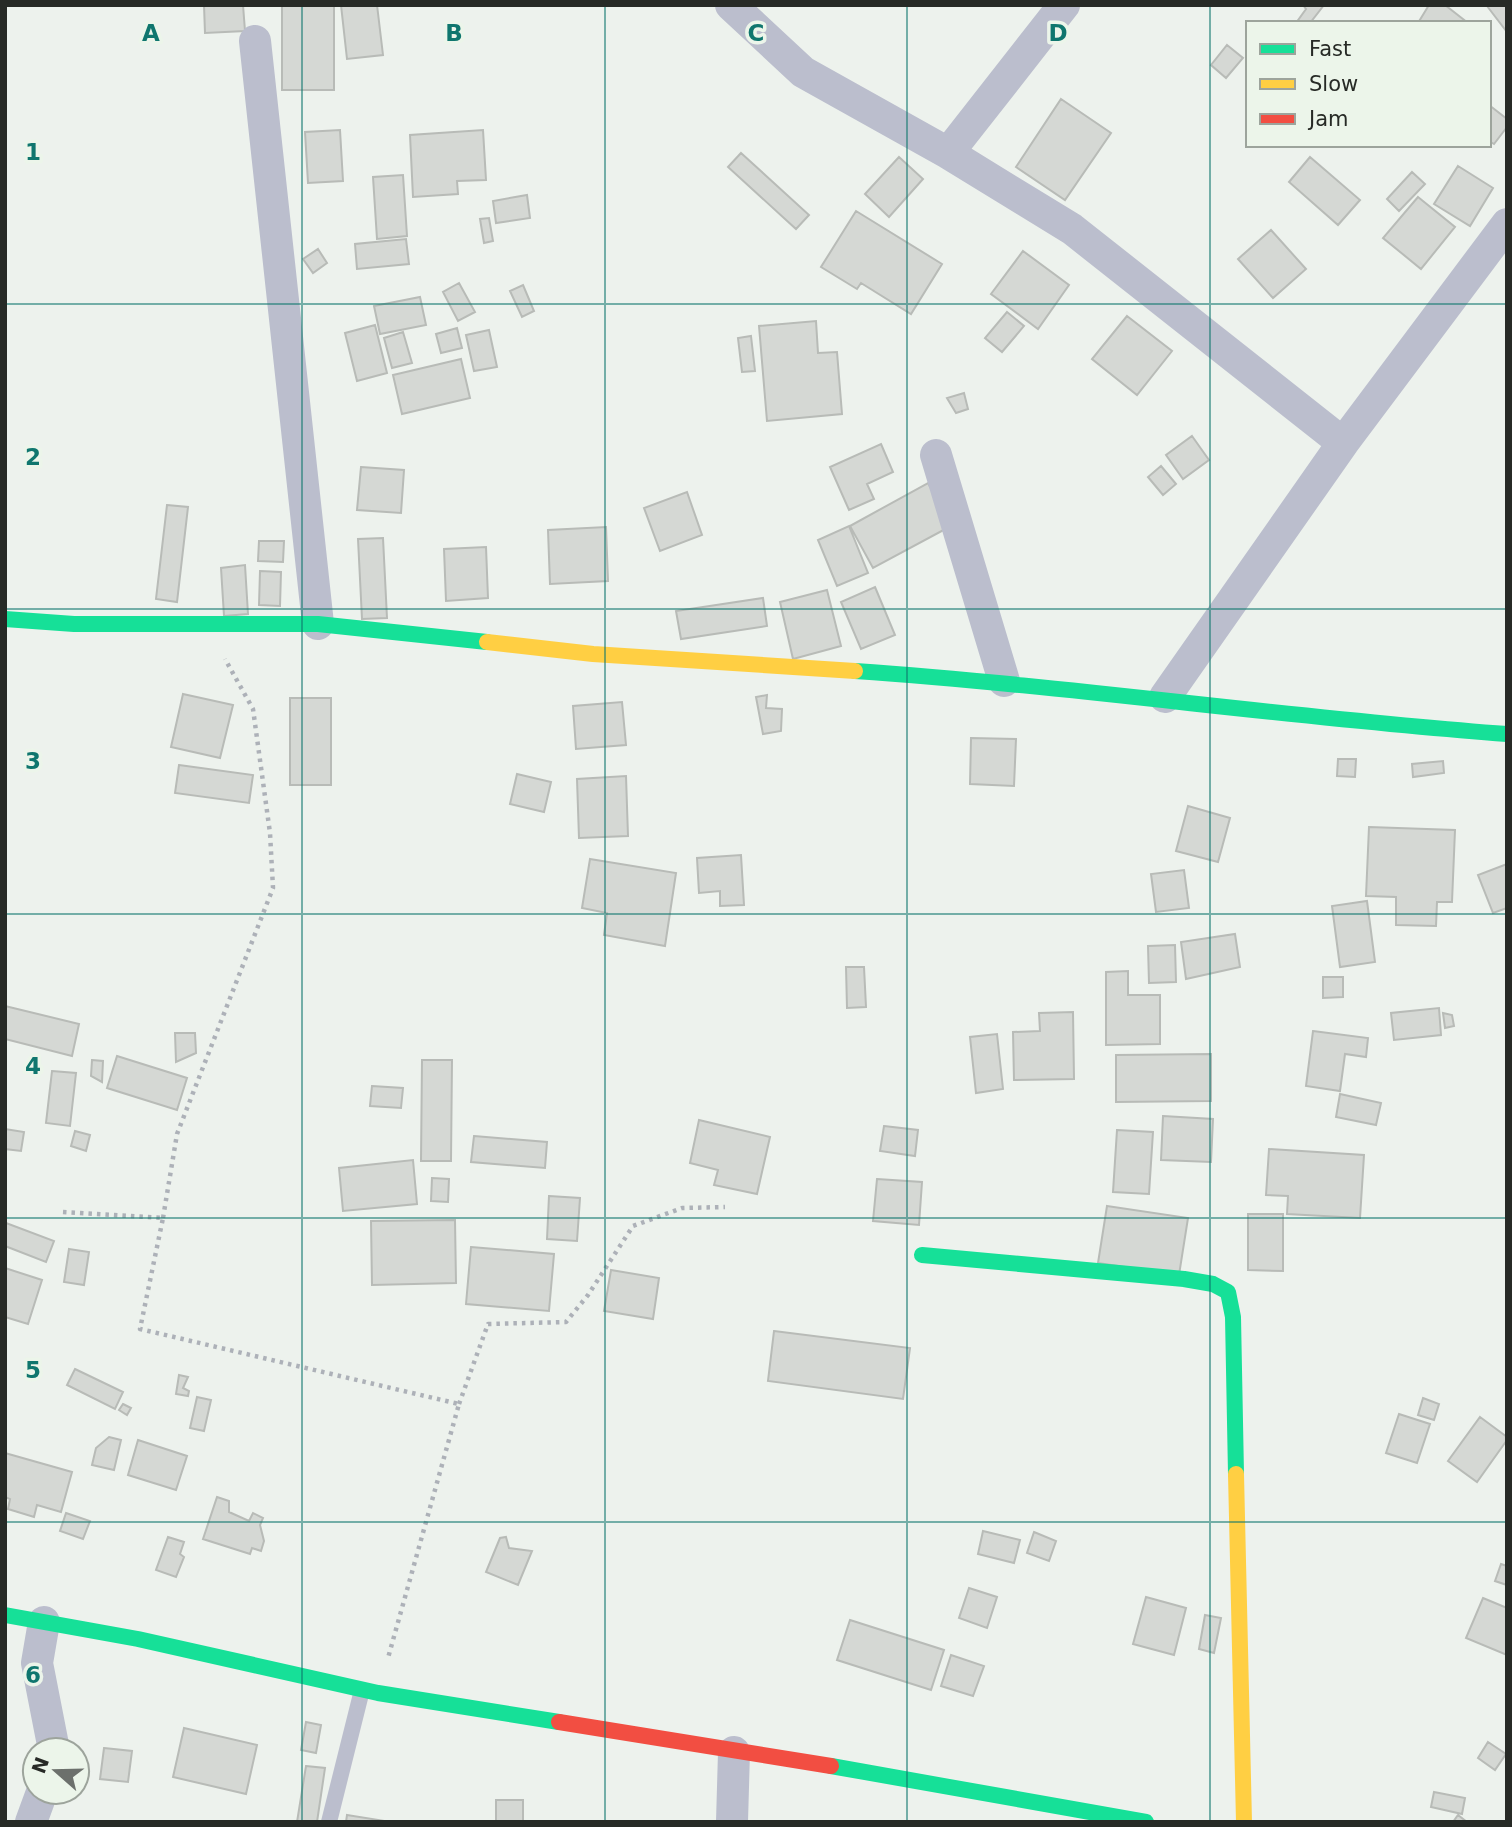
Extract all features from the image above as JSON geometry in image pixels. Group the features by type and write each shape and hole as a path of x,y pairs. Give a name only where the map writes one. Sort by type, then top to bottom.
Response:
{"street":[{"path":"731,5 803,72 948,153 1072,229 1343,443"},
{"path":"948,153 1064,5"},
{"path":"255,41 318,624"},
{"path":"1164,697 1343,443 1507,224"},
{"path":"936,455 1004,681"},
{"path":"5,618 74,624 318,624 593,654 1004,681 1164,697 1397,726 1507,734"},
{"path":"922,1255 1184,1279 1213,1284 1228,1292 1233,1317 1244,1822"},
{"path":"5,1615 138,1639 370,1691 945,1785 1146,1822"},
{"path":"44,1622 37,1663 51,1736"},
{"path":"732,1822 734,1752"}],"lane":[{"path":"329,1822 370,1691"}],"path":[{"path":"206,624 253,709 270,833 274,888 177,1134 140,1329 459,1404"},
{"path":"370,1691 459,1404 488,1324 566,1322 588,1295 633,1226 682,1208 725,1207"},
{"path":"63,1212 163,1218"}],"building":[{"path":"204,5 243,5 245,31 205,33"},
{"path":"282,5 334,5 334,90 282,90"},
{"path":"341,5 377,5 383,55 347,59"},
{"path":"1303,5 1324,5 1312,21 1297,21 1306,9"},
{"path":"1429,5 1445,5 1465,21 1419,21"},
{"path":"1507,5 1507,32 1487,6"},
{"path":"1227,45 1243,58 1226,78 1211,65"},
{"path":"1061,99 1111,133 1065,200 1016,167"},
{"path":"1491,107 1507,119 1507,127 1494,144 1491,142"},
{"path":"340,130 343,181 308,183 305,132"},
{"path":"483,130 486,180 457,181 458,194 413,197 410,135"},
{"path":"741,153 809,215 796,229 728,167"},
{"path":"899,157 923,179 889,217 865,194"},
{"path":"1310,157 1360,200 1338,225 1289,182"},
{"path":"1458,166 1493,188 1470,226 1434,204"},
{"path":"1412,172 1425,184 1399,211 1387,199"},
{"path":"403,175 407,236 377,239 373,177"},
{"path":"527,195 530,218 496,223 493,201"},
{"path":"1418,197 1455,227 1421,269 1383,238"},
{"path":"856,211 942,264 911,314 861,283 857,289 821,267"},
{"path":"489,218 493,241 484,243 480,219"},
{"path":"1271,230 1306,269 1273,298 1238,259"},
{"path":"406,239 409,264 357,269 355,244"},
{"path":"318,249 327,263 313,273 303,259"},
{"path":"1023,251 1069,285 1038,329 991,294"},
{"path":"459,283 475,312 458,321 443,292"},
{"path":"523,285 534,311 522,317 510,291"},
{"path":"420,297 426,325 380,334 374,306"},
{"path":"1007,312 1024,326 1002,352 985,338"},
{"path":"1127,316 1172,351 1137,395 1092,359"},
{"path":"816,321 818,353 837,352 842,414 767,421 759,326"},
{"path":"375,325 387,373 357,381 345,333"},
{"path":"457,328 462,348 441,353 436,334"},
{"path":"489,330 497,367 474,371 466,335"},
{"path":"403,332 412,363 392,368 384,338"},
{"path":"751,336 755,371 742,372 738,338"},
{"path":"461,359 470,398 402,414 393,375"},
{"path":"964,393 968,409 956,413 947,398"},
{"path":"1192,436 1209,460 1183,479 1166,455"},
{"path":"881,444 893,472 867,484 874,499 849,510 830,467"},
{"path":"1161,466 1176,484 1163,495 1148,477"},
{"path":"361,467 404,470 401,513 357,510"},
{"path":"928,483 951,526 873,568 850,526"},
{"path":"687,492 702,535 660,551 644,508"},
{"path":"167,505 188,507 177,602 156,599"},
{"path":"849,526 868,573 837,586 818,540"},
{"path":"606,527 608,581 550,584 548,530"},
{"path":"383,538 387,618 362,619 358,539"},
{"path":"259,541 284,541 283,562 258,561"},
{"path":"486,547 488,598 446,601 444,549"},
{"path":"245,565 248,614 224,616 221,568"},
{"path":"260,571 281,572 280,606 259,605"},
{"path":"875,587 895,635 861,649 841,602"},
{"path":"827,590 841,646 793,659 780,602"},
{"path":"763,598 767,626 681,639 676,611"},
{"path":"183,694 233,705 220,758 171,747"},
{"path":"767,695 766,708 782,709 781,731 763,734 756,697"},
{"path":"290,698 331,698 331,785 290,785"},
{"path":"622,702 626,745 576,749 573,706"},
{"path":"971,738 1016,739 1014,786 970,784"},
{"path":"1338,759 1356,759 1355,777 1337,776"},
{"path":"1443,761 1444,773 1413,777 1412,764"},
{"path":"179,765 253,775 249,803 175,793"},
{"path":"517,774 551,782 544,812 510,804"},
{"path":"626,776 628,836 579,838 577,779"},
{"path":"1188,806 1230,818 1218,862 1176,851"},
{"path":"1369,827 1455,830 1452,902 1437,902 1436,926 1396,925 1396,897 1366,896"},
{"path":"741,855 744,905 720,906 720,891 699,893 697,858"},
{"path":"590,859 676,873 665,946 604,935 607,913 582,908"},
{"path":"1507,864 1507,908 1493,913 1478,875"},
{"path":"1184,870 1189,908 1156,912 1151,874"},
{"path":"1367,901 1375,962 1340,967 1332,906"},
{"path":"1235,934 1240,967 1186,979 1181,942"},
{"path":"1175,945 1176,982 1149,983 1148,946"},
{"path":"846,967 864,967 866,1007 847,1008"},
{"path":"1128,971 1128,995 1160,995 1160,1044 1106,1045 1106,972"},
{"path":"1323,977 1343,977 1343,997 1323,998"},
{"path":"5,1006 79,1024 72,1056 5,1039"},
{"path":"1439,1008 1441,1035 1394,1040 1391,1013"},
{"path":"1073,1012 1074,1079 1014,1080 1013,1032 1040,1031 1039,1013"},
{"path":"1443,1013 1452,1015 1454,1026 1445,1028"},
{"path":"1313,1031 1368,1038 1366,1057 1345,1054 1340,1091 1306,1086"},
{"path":"175,1033 195,1033 196,1053 176,1062"},
{"path":"997,1034 1003,1089 976,1093 970,1037"},
{"path":"1211,1054 1211,1101 1116,1102 1116,1055"},
{"path":"117,1056 187,1078 177,1110 107,1088"},
{"path":"92,1060 103,1061 102,1082 91,1076"},
{"path":"422,1060 452,1060 451,1161 421,1161"},
{"path":"52,1071 76,1073 70,1126 46,1123"},
{"path":"372,1086 403,1088 401,1108 370,1106"},
{"path":"1340,1094 1381,1103 1376,1125 1336,1117"},
{"path":"1163,1116 1213,1119 1211,1162 1161,1160"},
{"path":"699,1120 770,1137 757,1194 714,1185 718,1170 690,1163"},
{"path":"884,1126 918,1130 915,1156 880,1151"},
{"path":"5,1129 24,1132 21,1151 5,1149"},
{"path":"1117,1130 1153,1132 1149,1194 1113,1192"},
{"path":"75,1131 90,1135 86,1151 71,1146"},
{"path":"474,1136 547,1142 545,1168 471,1162"},
{"path":"1269,1149 1364,1155 1360,1218 1287,1214 1288,1196 1266,1195"},
{"path":"413,1160 417,1204 343,1211 339,1168"},
{"path":"432,1178 449,1179 448,1202 431,1201"},
{"path":"877,1179 922,1182 919,1225 873,1221"},
{"path":"549,1196 580,1198 577,1241 547,1239"},
{"path":"1107,1206 1188,1218 1179,1275 1098,1263"},
{"path":"1248,1214 1283,1214 1283,1271 1248,1270"},
{"path":"455,1220 456,1283 372,1285 371,1221"},
{"path":"6,1223 54,1241 46,1262 5,1246"},
{"path":"471,1247 554,1254 549,1311 466,1304"},
{"path":"69,1249 89,1252 84,1285 64,1282"},
{"path":"5,1268 42,1280 28,1324 5,1317"},
{"path":"611,1270 659,1278 653,1319 604,1311"},
{"path":"774,1331 910,1348 903,1399 768,1381"},
{"path":"75,1369 123,1392 115,1409 67,1385"},
{"path":"179,1375 188,1377 183,1388 189,1391 188,1396 176,1394"},
{"path":"197,1397 211,1400 204,1431 190,1428"},
{"path":"1423,1398 1439,1404 1434,1420 1418,1415"},
{"path":"123,1404 131,1408 127,1415 119,1410"},
{"path":"1399,1414 1430,1424 1417,1463 1386,1453"},
{"path":"1480,1417 1507,1437 1507,1440 1477,1482 1448,1461"},
{"path":"109,1437 121,1440 114,1470 92,1465 96,1448"},
{"path":"138,1440 187,1456 176,1490 128,1475"},
{"path":"5,1453 72,1472 61,1512 37,1505 34,1517 8,1509 10,1499 5,1497"},
{"path":"217,1497 229,1501 229,1512 249,1521 253,1513 263,1518 260,1525 264,1541 261,1551 252,1548 250,1554 203,1539"},
{"path":"66,1513 90,1521 83,1539 60,1531"},
{"path":"983,1531 1020,1540 1014,1563 978,1554"},
{"path":"1034,1532 1056,1541 1049,1561 1027,1553"},
{"path":"168,1537 184,1542 180,1554 184,1557 176,1577 156,1570"},
{"path":"506,1537 509,1548 532,1551 518,1585 486,1572 500,1538"},
{"path":"1501,1564 1507,1566 1507,1585 1495,1581"},
{"path":"969,1588 997,1597 987,1628 959,1618"},
{"path":"1146,1597 1186,1608 1174,1655 1133,1644"},
{"path":"1483,1598 1507,1608 1507,1655 1466,1638"},
{"path":"1205,1615 1221,1618 1214,1653 1199,1649"},
{"path":"850,1620 944,1650 931,1690 837,1660"},
{"path":"951,1655 984,1666 973,1696 941,1686"},
{"path":"306,1722 321,1725 316,1753 301,1750"},
{"path":"184,1728 257,1745 246,1794 173,1777"},
{"path":"1488,1742 1506,1754 1495,1770 1478,1758"},
{"path":"104,1748 132,1751 128,1782 100,1779"},
{"path":"306,1766 325,1768 317,1822 297,1822"},
{"path":"1434,1792 1465,1798 1462,1814 1431,1807"},
{"path":"496,1800 523,1800 523,1822 496,1822"},
{"path":"347,1815 385,1821 385,1822 346,1822"},
{"path":"1458,1815 1467,1822 1453,1822"}],"traffic: fast":[{"path":"5,619 74,624 318,624 487,642"},
{"path":"855,671 1507,734"},
{"path":"922,1255 1184,1279 1213,1284 1228,1292 1233,1317 1236,1474"},
{"path":"5,1615 138,1639 378,1693 559,1722"},
{"path":"831,1766 1146,1822"}],"traffic: slow":[{"path":"487,642 593,654 855,671"},
{"path":"1236,1474 1244,1822"}],"traffic: jam":[{"path":"559,1722 831,1766"}]}
